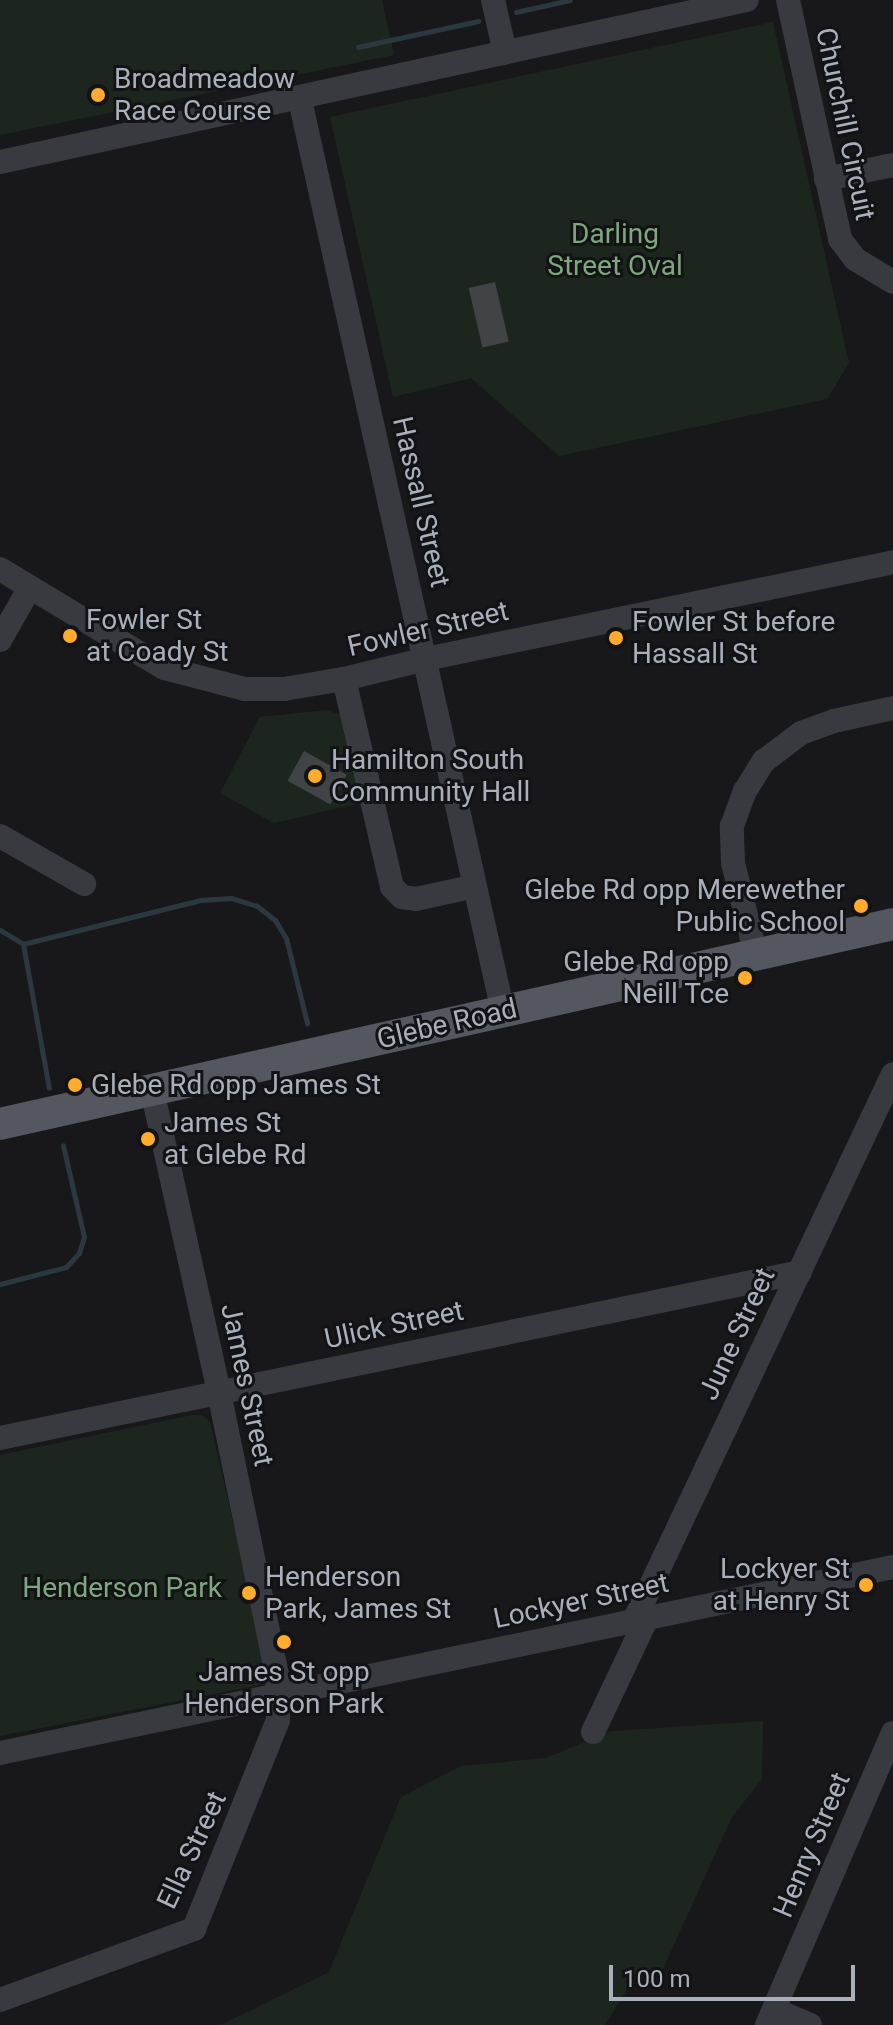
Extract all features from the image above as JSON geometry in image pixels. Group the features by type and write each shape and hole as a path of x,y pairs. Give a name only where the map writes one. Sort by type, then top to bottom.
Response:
{"main road":[{"name":"Glebe Road","path":"0,1124 893,924"}],"street":[{"path":"493,0 505,53"},
{"path":"0,162 300,100 747,0"},
{"name":"Churchill Circuit","path":"788,0 840,239 855,259 893,282"},
{"name":"Hassall Street","path":"300,100 503,1012"},
{"path":"826,179 893,165"},
{"name":"Fowler Street","path":"0,569 141,656 189,676 245,689 284,689 344,679 426,659 893,562"},
{"path":"0,640 29,589"},
{"path":"344,679 392,887 402,897 416,899 475,886"},
{"path":"756,955 733,863 732,826 745,791 764,761 801,733 834,721 893,708"},
{"path":"0,836 84,884"},
{"name":"June Street","path":"593,1732 640,1619 893,1074"},
{"name":"James Street","path":"152,1090 219,1392 279,1695"},
{"name":"Ulick Street","path":"0,1438 800,1272"},
{"name":"Lockyer Street","path":"0,1753 893,1567"},
{"name":"Ella Street","path":"0,2000 194,1929 270,1747 278,1720 279,1695"},
{"name":"Henry Street","path":"771,2017 893,1733"},
{"path":"771,2017 810,2025"}],"green space":[{"name":"Broadmeadow Race Course","path":"0,0 382,0 394,55 0,135"},
{"name":"Darling Street Oval","path":"773,22 849,363 827,399 559,456 471,378 393,397 330,117"},
{"path":"326,710 342,715 361,803 274,823 220,793 260,717"},
{"name":"Henderson Park","path":"202,1415 210,1422 270,1683 0,1736 0,1455"},
{"path":"763,1721 762,1779 732,1817 656,1984 636,1975 605,2025 221,2025 329,1972 401,1797 461,1766 546,1758 612,1731"}],"building":[{"path":"495,282 509,341 482,348 469,288"},
{"name":"Hamilton South Community Hall","path":"304,751 347,775 330,804 288,781"}],"waterway":[{"path":"516,12 570,0"},
{"path":"358,47 478,21"},
{"path":"0,930 23,944 201,900 231,898 257,906 275,920 286,938 307,1023"},
{"path":"23,944 49,1088"},
{"path":"0,1284 66,1267 79,1253 84,1237 63,1145"}],"place":[{"name":"Broadmeadow Race Course","path":"98,95"},
{"name":"Fowler St at Coady St","path":"70,636"},
{"name":"Fowler St before Hassall St","path":"616,638"},
{"name":"Hamilton South Community Hall","path":"315,776"},
{"name":"Glebe Rd opp Merewether Public School","path":"861,906"},
{"name":"Glebe Rd opp Neill Tce","path":"745,978"},
{"name":"Glebe Rd opp James St","path":"75,1085"},
{"name":"James St at Glebe Rd","path":"148,1139"},
{"name":"Lockyer St at Henry St","path":"866,1585"},
{"name":"Henderson Park, James St","path":"249,1593"},
{"name":"James St opp Henderson Park","path":"284,1642"}]}
